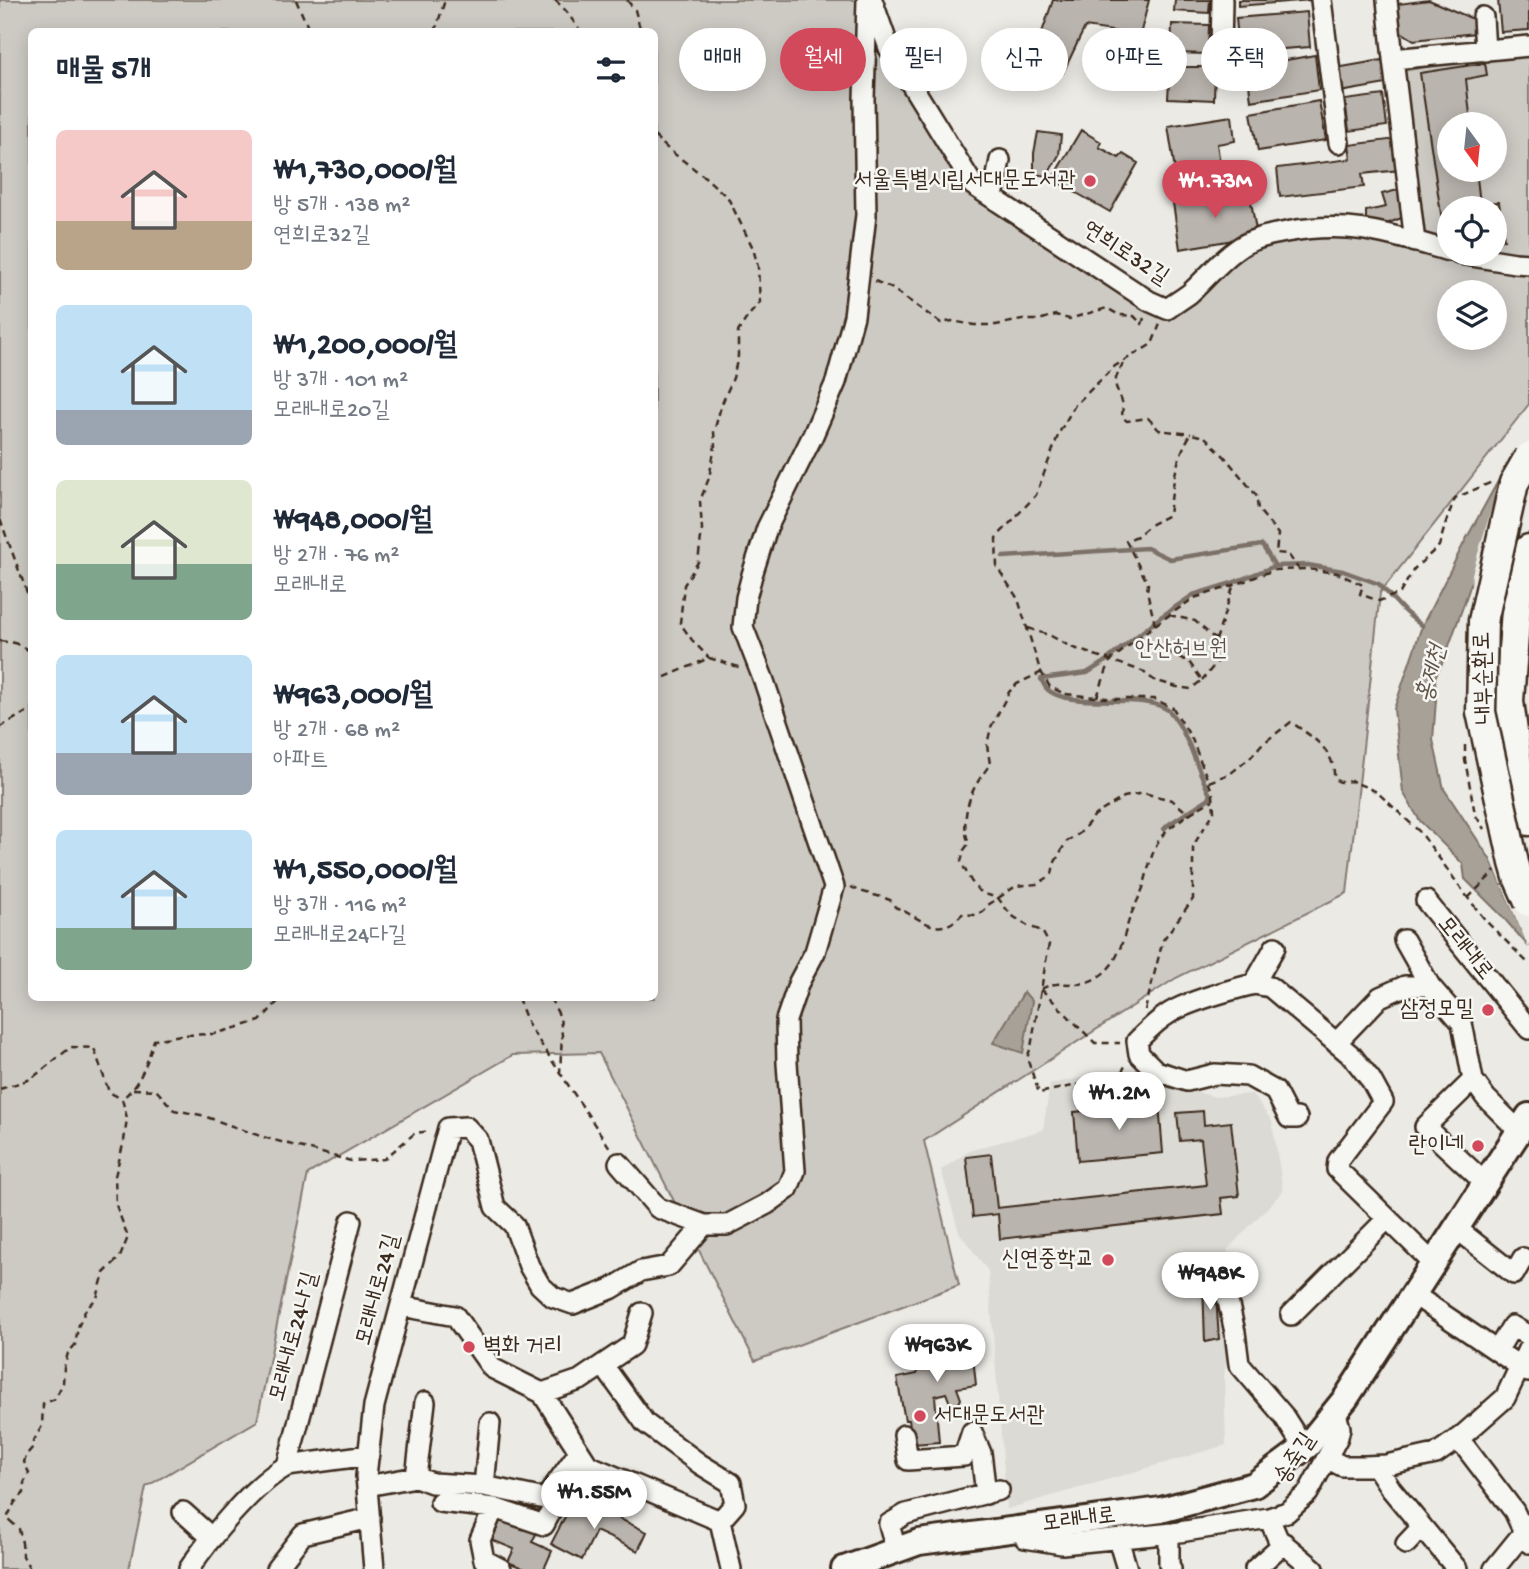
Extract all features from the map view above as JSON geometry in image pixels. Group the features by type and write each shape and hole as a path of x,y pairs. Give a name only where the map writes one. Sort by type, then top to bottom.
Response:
{"highway":[{"name":"내부순환로","path":"1529,457 1514,483 1483,621 1481,712 1514,863 1529,902"},
{"name":"내부순환로","path":"1529,549 1517,597 1509,701 1521,793 1529,821"}],"main road":[{"name":"모래내로","path":"844,1569 919,1542 1026,1540 1161,1510 1254,1485 1304,1448 1346,1398 1524,1123"}],"street":[{"name":"연희로32길","path":"870,0 889,48 973,185 1158,305 1188,295 1237,248 1266,236 1321,227 1349,227 1370,229 1437,248"},
{"path":"619,1163 658,1209 704,1225 727,1225 767,1204 788,1189 795,1171 786,1020 799,982 816,952 834,887 743,627 746,598 767,528 836,382 854,316 866,215 864,99 870,0"},
{"path":"1221,28 1222,0"},
{"path":"1321,0 1339,144"},
{"path":"1387,0 1415,242"},
{"path":"1483,17 1485,51"},
{"path":"1394,59 1529,46"},
{"path":"993,197 1000,160"},
{"path":"1507,262 1529,264"},
{"name":"모래내로","path":"1426,901 1529,1029"},
{"path":"1404,940 1430,986 1462,1023 1473,1080 1486,1098 1524,1123"},
{"path":"1254,984 1275,947"},
{"path":"1297,1118 1289,1118 1275,1091 1248,1076 1215,1074 1187,1081 1156,1071 1139,1054 1137,1041 1153,1024 1179,1008 1236,988 1254,984 1270,987 1352,1056 1371,1080 1383,1102 1338,1161 1337,1169 1433,1264"},
{"path":"1336,1043 1380,997 1405,986 1430,986"},
{"path":"1473,1080 1425,1127 1485,1183"},
{"path":"457,1127 478,1140 495,1207 514,1225 529,1266 540,1285 553,1297 573,1304 611,1289 641,1271 669,1266 704,1225"},
{"name":"모래내로24길","path":"374,1569 366,1476 374,1406 401,1306 457,1127"},
{"path":"1291,1315 1387,1219"},
{"name":"모래내로24나길","path":"287,1466 351,1221"},
{"path":"1456,1228 1518,1266"},
{"path":"1222,1275 1239,1364 1283,1415 1304,1448"},
{"path":"1413,1294 1475,1348 1497,1351 1524,1369"},
{"path":"401,1306 455,1316 492,1368 542,1393 588,1465 720,1521"},
{"path":"542,1393 580,1380 632,1345 642,1313"},
{"path":"1497,1351 1512,1325 1529,1336"},
{"path":"1327,1458 1342,1466 1376,1466 1436,1454 1482,1420 1505,1398 1524,1369 1529,1347"},
{"path":"603,1365 645,1423 700,1464 731,1483 735,1504 720,1521"},
{"path":"416,1477 425,1402"},
{"name":"송죽길","path":"1026,1540 1062,1545 1118,1539 1269,1518 1287,1512 1308,1493 1338,1437 1340,1428 1335,1410"},
{"path":"484,1486 489,1423"},
{"path":"896,1550 889,1524 906,1514 992,1492 972,1432 964,1456 908,1460 904,1435"},
{"path":"1456,1440 1466,1448 1528,1532 1494,1569"},
{"path":"367,1486 416,1477 432,1483 484,1486 545,1499 579,1452"},
{"path":"189,1569 199,1553 240,1506 276,1472 287,1466 369,1455"},
{"path":"1376,1466 1391,1489 1457,1569"},
{"path":"440,1502 494,1508 544,1525 558,1498"},
{"path":"494,1508 480,1540 484,1560 501,1569"},
{"path":"183,1512 212,1538"},
{"path":"276,1569 303,1534 370,1518"},
{"path":"1269,1518 1278,1539 1314,1569"},
{"path":"720,1521 731,1569"},
{"path":"1406,1544 1422,1527"},
{"path":"1169,1533 1171,1569"},
{"path":"1118,1539 1127,1569"},
{"path":"1255,1569 1284,1543"}],"path":[{"path":"296,0 308,28"},
{"path":"436,28 445,0"},
{"path":"555,0 578,28"},
{"path":"627,0 635,10 640,28"},
{"path":"658,140 728,198 753,248 758,267 760,303 738,332 733,378 714,432 715,446 709,478 700,501 702,529 698,562 684,585 680,622 709,658 746,669 759,668"},
{"path":"859,282 872,279 891,288 941,323 952,321 996,325 1056,316 1069,319 1107,308 1119,315 1134,316 1142,324 1158,305"},
{"path":"1042,672 1017,684 1009,692 992,727 987,746 990,764 972,792 965,835 969,843 961,862 978,890 998,898 1011,915 1042,931 1049,944 1027,1058 1039,1093 1120,1076 1137,1041 1163,940 1193,900 1193,846 1214,812 1214,799 1192,739 1173,708 1154,699 1065,695 1050,687 1042,672 1018,598 998,567 996,538 1036,495 1059,433 1075,405 1115,366 1152,344 1158,305"},
{"path":"1123,362 1116,378 1116,387 1123,404 1122,417 1127,421 1148,418 1159,430 1205,438 1256,495 1258,509 1278,534 1276,553 1287,554 1298,568"},
{"path":"1155,625 1147,591 1148,584 1126,541 1169,515 1182,447 1191,434"},
{"path":"1097,697 1110,661 1155,625 1194,598 1274,570 1298,568 1337,573 1363,585 1360,594 1379,601 1400,593 1414,569 1439,546 1455,498 1493,481"},
{"path":"0,519 28,595"},
{"path":"1027,627 1102,658 1142,671 1154,680 1191,689 1218,661 1216,640 1234,586"},
{"path":"1169,615 1195,621 1216,640"},
{"path":"0,641 15,643 28,650"},
{"path":"1131,644 1167,651 1189,662 1202,680"},
{"path":"658,680 709,658"},
{"path":"0,727 28,711"},
{"path":"1208,782 1231,773 1291,722 1324,748 1333,762 1334,779 1340,782 1352,781 1377,792 1421,833 1486,921 1529,964"},
{"path":"832,880 892,901 895,907 922,922 938,927 949,925 962,914 974,915 983,912 988,905 1016,886 1037,884 1047,878 1052,874 1054,864 1066,842 1080,833 1095,815 1124,797 1143,793 1172,800 1190,815"},
{"path":"1041,989 1054,984 1083,984 1099,976 1113,964 1122,947 1158,841 1169,828 1214,799"},
{"path":"1468,898 1495,871"},
{"path":"1041,989 1095,1043 1122,1044 1137,1041"},
{"path":"122,1099 143,1074 154,1041 181,1035 214,1034 260,1021 278,1001"},
{"path":"519,1001 528,1026 619,1163"},
{"path":"552,1001 560,1017 562,1035 560,1073"},
{"path":"0,1089 31,1079 71,1047 94,1048 110,1092 122,1099 127,1118 115,1176 116,1205 128,1237 120,1257 104,1273 97,1298 86,1309 78,1327 75,1345 68,1353 63,1382 55,1399 43,1404 42,1426 24,1462 29,1473 24,1483 24,1493 15,1502 7,1518 19,1529 23,1556 30,1569"},
{"path":"133,1089 156,1090 174,1110 201,1115 263,1137 351,1161 384,1159 415,1133 457,1127"}],"shaded area":[{"path":"1121,1070 1215,1097 1252,1094 1272,1121 1283,1191 1227,1250 1239,1272 1224,1377 1226,1445 1007,1509 988,1271 959,1232 941,1170 969,1151 1043,1130 1050,1084"}],"green space":[{"name":"안산허브원","path":"0,0 872,0 887,28 880,28 880,91 922,91 973,185 1166,309 1237,249 1321,227 1437,248 1437,266 1507,266 1507,260 1529,264 1529,404 1380,593 1347,893 1176,978 924,1141 959,1285 755,1361 599,1053 513,1055 308,1174 257,1421 146,1487 129,1569 0,1569"},
{"path":"1529,52 1529,254 1507,253 1507,196 1437,196 1437,241 1418,232 1402,71"}],"water":[{"name":"홍제천","path":"1525,432 1445,657 1435,677 1433,740 1444,789 1492,862 1529,947 1465,879 1463,864 1420,821 1403,792 1394,709 1422,626"},
{"path":"1024,992 1032,1001 1023,1053 993,1043"}],"pier":[{"path":"1529,423 1529,503 1481,569 1470,597 1472,574 1500,479 1524,427"},
{"path":"1486,847 1494,860 1529,898 1529,949"}],"building":[{"path":"1053,0 1149,0 1142,28 1082,28 1068,63 1068,28 1043,28"},
{"path":"1175,0 1210,0 1209,13 1174,11"},
{"path":"1238,0 1312,0 1238,6"},
{"path":"1429,0 1473,19 1475,33 1414,40 1401,32 1398,4"},
{"path":"1498,0 1529,0 1529,30 1501,32"},
{"path":"1307,12 1310,47 1288,49 1288,28 1237,28 1236,18"},
{"path":"1172,24 1209,25 1209,28 1201,28 1201,54 1187,53 1187,28 1172,28"},
{"path":"1315,55 1319,90 1251,101 1250,91 1288,91 1288,60"},
{"path":"1382,60 1386,84 1340,92 1336,68"},
{"path":"1485,63 1487,75 1466,79 1470,112 1437,112 1437,182 1477,182 1479,196 1438,196 1420,73"},
{"path":"1187,67 1201,67 1201,91 1214,91 1214,100 1168,98 1168,91 1187,91"},
{"path":"1383,95 1387,126 1349,131 1345,100"},
{"path":"1319,101 1326,140 1258,151 1251,113"},
{"path":"1232,116 1235,141 1217,144 1220,163 1175,170 1168,126"},
{"path":"1081,130 1101,142 1099,147 1119,158 1123,154 1138,163 1110,212 1052,179"},
{"path":"1038,132 1061,135 1059,155 1047,176 1034,174"},
{"path":"1396,139 1400,170 1362,174 1364,187 1280,197 1277,168 1351,159 1349,145"},
{"path":"1406,188 1409,215 1384,225 1366,221 1366,211 1386,207 1382,194"},
{"path":"1249,190 1257,236 1180,249 1173,203"},
{"path":"1159,1104 1163,1153 1078,1161 1074,1112"},
{"name":"신연중학교","path":"1203,1111 1204,1125 1231,1122 1239,1196 1221,1198 1223,1214 1000,1239 998,1214 973,1217 966,1157 991,1154 997,1208 1206,1185 1201,1139 1180,1141 1177,1113"},
{"path":"1203,1282 1215,1283 1219,1339 1205,1342"},
{"path":"970,1329 976,1385 957,1388 961,1399 957,1407 952,1408 946,1393 935,1396 939,1442 913,1444 909,1420 905,1420 897,1378 917,1374 916,1355 939,1352 945,1364 941,1332"},
{"path":"572,1503 601,1517 604,1511 647,1532 638,1551 596,1531 582,1560 551,1544"},
{"path":"502,1516 537,1532 532,1542 552,1551 544,1569 525,1569 508,1562 514,1549 492,1540"}],"waterway":[{"path":"1003,557 1147,548 1170,559 1262,545 1275,566"},
{"path":"1164,829 1211,797 1187,741 1171,713 1156,705 1141,702 1072,699 1047,689 1041,679 1087,673 1193,595 1275,566 1308,565 1343,571 1379,584 1422,626"}],"place":[{"name":"서울특별시립서대문도서관","path":"1090,181"},
{"name":"삼정모밀","path":"1488,1010"},
{"name":"란이네","path":"1478,1146"},
{"name":"신연중학교","path":"1108,1260"},
{"name":"벽화 거리","path":"469,1347"},
{"name":"서대문도서관","path":"920,1416"}]}
